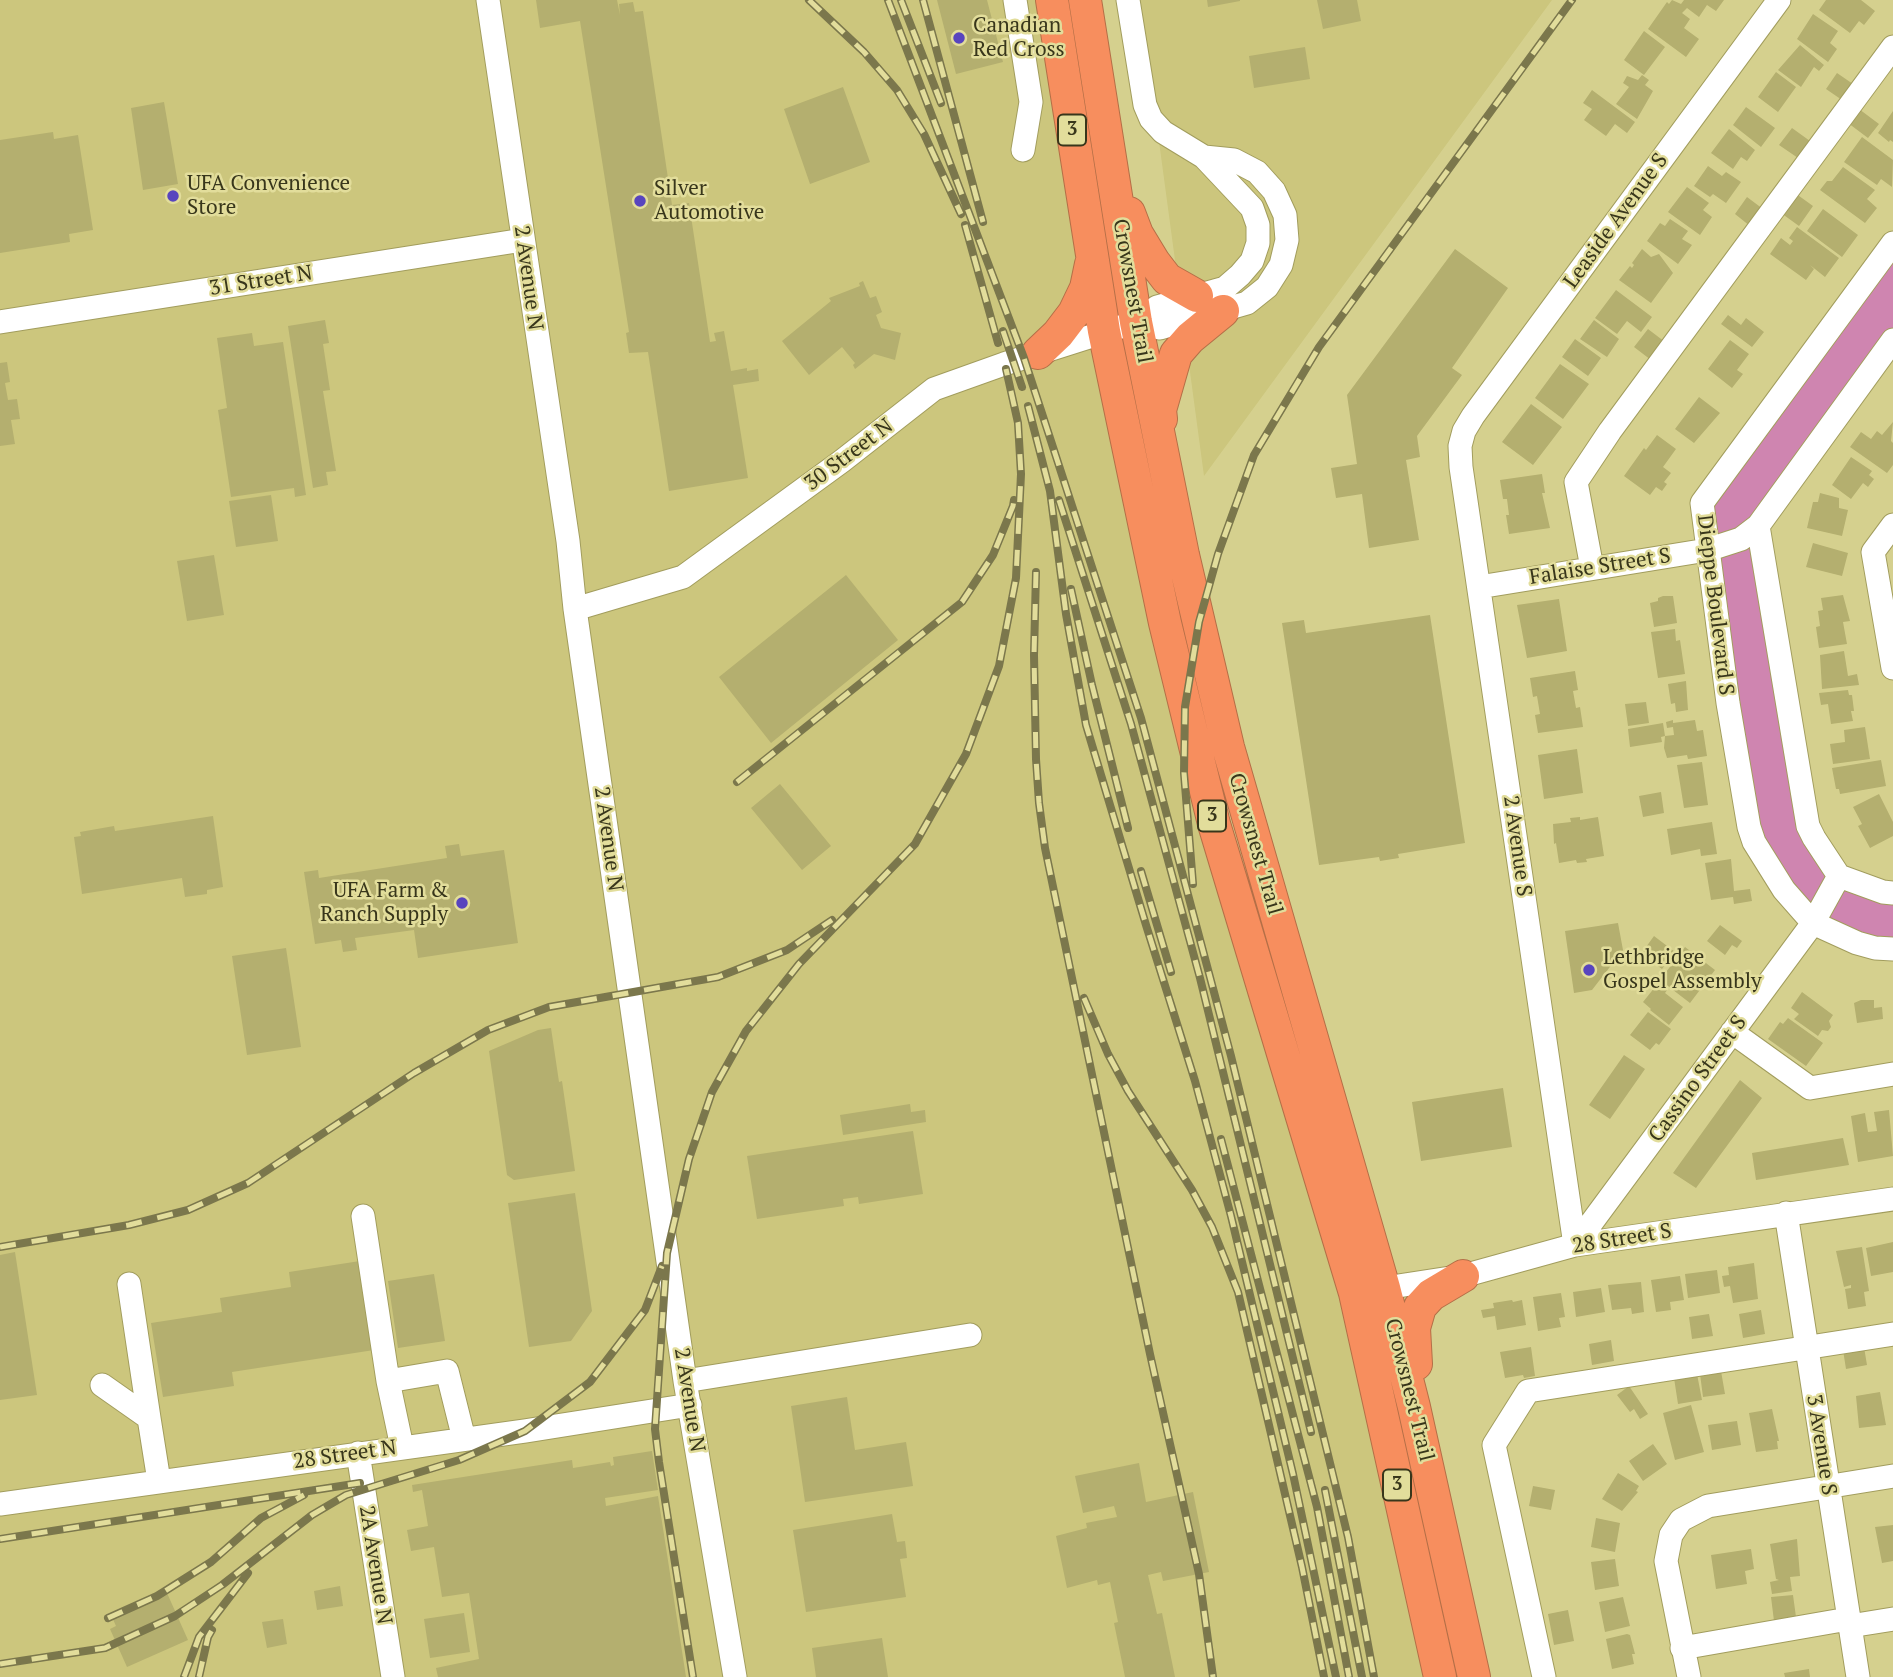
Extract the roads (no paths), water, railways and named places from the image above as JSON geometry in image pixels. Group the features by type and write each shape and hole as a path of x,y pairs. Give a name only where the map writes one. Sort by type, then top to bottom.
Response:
{"highway":[{"name":"Crowsnest Trail","path":"1052,0 1104,331 1165,623 1208,799 1370,1290 1415,1407 1474,1677"},
{"name":"Crowsnest Trail","path":"1085,0 1136,322 1183,555 1227,747 1370,1290 1440,1677"},
{"path":"1111,166 1137,234 1154,262 1167,278 1210,303 1190,338 1176,354 1160,410 1162,452"},
{"path":"1038,353 1058,334 1074,313 1086,288 1092,259"},
{"path":"1415,1407 1416,1317 1420,1307 1431,1295 1463,1276"}],"street":[{"name":"2 Avenue N","path":"488,0 568,541 575,609 685,1381 735,1677"},
{"path":"1015,0 1031,102 1023,150"},
{"name":"30 Street N","path":"575,609 683,577 842,461 934,389 1136,322 1157,307 1210,303 1252,261 1258,243 1258,225 1252,208 1204,157 1163,132 1151,119 1145,105 1128,0"},
{"name":"Leaside Avenue S","path":"1460,446 1464,430 1473,416 1779,0"},
{"path":"1592,568 1576,482 1610,431 1893,47"},
{"name":"31 Street N","path":"0,322 523,240"},
{"name":"Dieppe Boulevard S","path":"1893,243 1702,503 1728,703 1749,827 1754,842 1784,890 1813,923 1857,943 1893,949"},
{"path":"1893,340 1758,526 1808,826 1839,876 1893,893"},
{"name":"2 Avenue S","path":"1460,446 1575,1245"},
{"path":"1893,524 1873,552 1893,668"},
{"name":"Falaise Street S","path":"1479,587 1707,550 1741,539 1758,526"},
{"name":"Cassino Street S","path":"1575,1245 1813,923 1839,876"},
{"path":"1732,1032 1810,1088 1893,1074"},
{"name":"28 Street S","path":"1370,1290 1463,1276 1575,1245 1893,1199"},
{"name":"3 Avenue S","path":"1786,1213 1858,1677"},
{"path":"363,1216 388,1381 402,1447"},
{"path":"129,1284 159,1481"},
{"path":"1544,1677 1494,1445 1528,1391 1893,1334"},
{"path":"685,1381 970,1335"},
{"path":"388,1381 447,1371 464,1439"},
{"path":"102,1385 149,1418"},
{"name":"28 Street N","path":"0,1504 690,1405"},
{"name":"2A Avenue N","path":"358,1453 393,1677"},
{"path":"1689,1677 1666,1561 1671,1535 1681,1520 1708,1506 1893,1476"},
{"path":"1682,1648 1893,1619"}],"railway":[{"path":"809,0 864,52 897,90 924,134 961,214"},
{"path":"888,0 1024,358 1141,718 1231,1056 1348,1537 1374,1677"},
{"path":"901,0 941,103"},
{"path":"923,0 983,222"},
{"path":"1193,884 1184,773 1185,707 1199,622 1218,554 1254,455 1319,347 1572,0"},
{"path":"965,225 998,343"},
{"path":"1003,331 1022,387"},
{"path":"693,1677 655,1429 667,1253 689,1159 712,1092 746,1031 799,964 915,844 966,754 999,666 1016,578 1021,474 1018,423 1006,369"},
{"path":"1028,406 1050,491 1066,614 1086,725 1195,1081 1231,1216 1293,1474 1336,1677"},
{"path":"737,782 962,602 993,555 1014,500"},
{"path":"1059,500 1131,724 1200,978 1311,1432"},
{"path":"1036,572 1036,759 1045,848 1150,1354 1199,1574 1213,1677"},
{"path":"1071,589 1128,828"},
{"path":"1141,871 1171,972"},
{"path":"0,1247 129,1225 188,1210 248,1183 414,1073 488,1030 549,1007 718,977 787,950 832,920"},
{"path":"1084,998 1108,1054 1128,1091 1192,1190 1212,1227 1238,1292 1302,1567 1324,1677"},
{"path":"1221,1139 1317,1507 1349,1677"},
{"path":"0,1664 105,1648 175,1616 222,1585 312,1515 346,1495 459,1460 525,1431 590,1382 645,1310 662,1266"},
{"path":"0,1539 360,1483"},
{"path":"1325,1490 1362,1677"},
{"path":"108,1618 157,1596 211,1562 261,1518 304,1495"},
{"path":"184,1677 199,1637 248,1573"},
{"path":"199,1677 212,1630"}],"place":[{"name":"Canadian Red Cross","path":"959,38"},
{"name":"UFA Convenience Store","path":"173,196"},
{"name":"Silver Automotive","path":"640,201"},
{"name":"UFA Farm & Ranch Supply","path":"462,903"},
{"name":"Lethbridge Gospel Assembly","path":"1589,970"}]}
